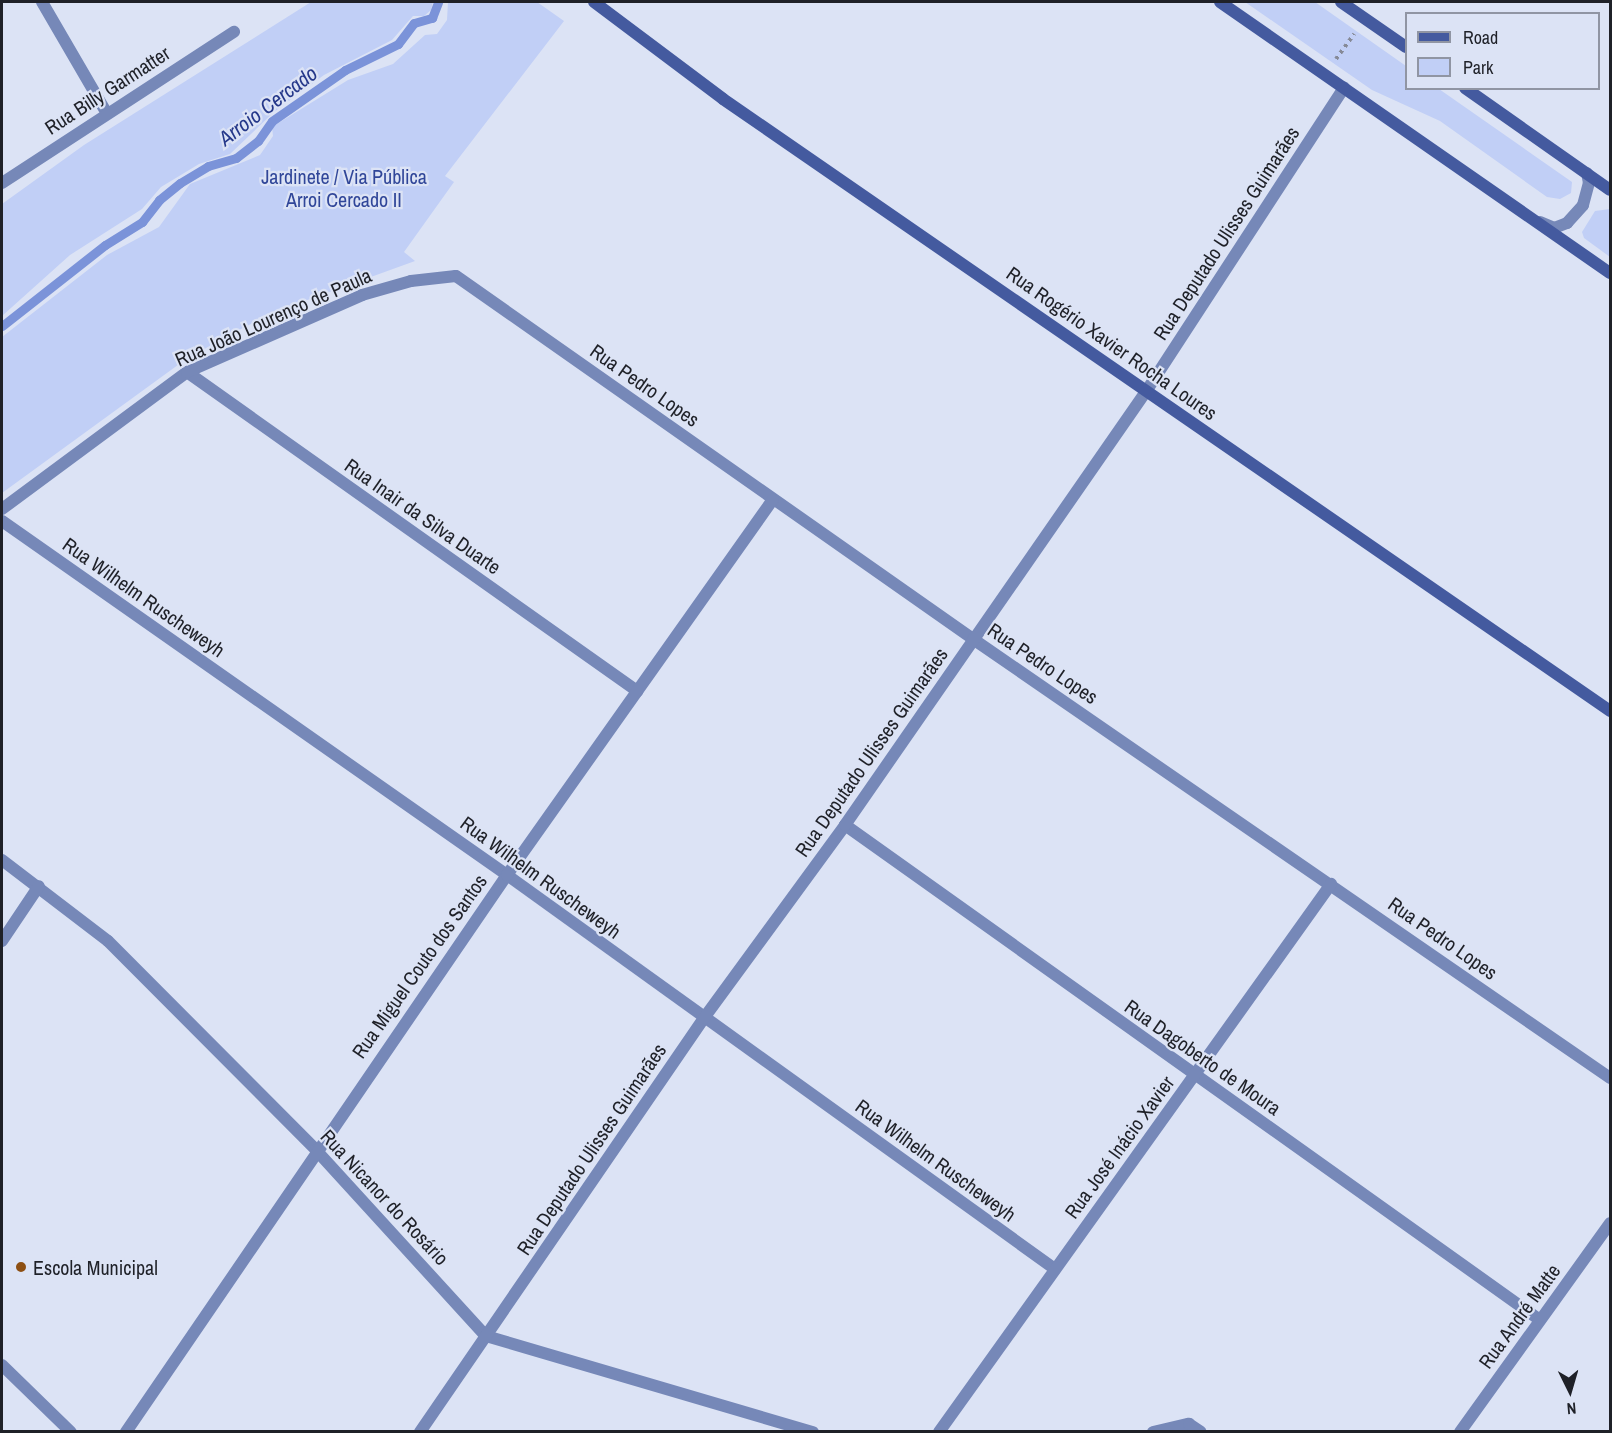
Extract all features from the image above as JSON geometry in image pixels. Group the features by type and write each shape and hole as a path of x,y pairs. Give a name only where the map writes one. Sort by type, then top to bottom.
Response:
{"street":[{"path":"42,2 106,112"},
{"name":"Rua Rogério Xavier Rocha Loures","path":"594,2 723,99 1611,711"},
{"path":"1220,2 1611,273"},
{"path":"1341,2 1405,46"},
{"name":"Rua Billy Garmatter","path":"2,183 106,112 234,32"},
{"name":"Rua Deputado Ulisses Guimarães","path":"420,1431 704,1018 845,825 1147,390 1344,88"},
{"path":"1468,90 1611,190"},
{"path":"1536,221 1554,228 1568,223 1583,205 1589,183 1587,173"},
{"name":"Rua João Lourenço de Paula","path":"2,509 187,372 362,296 411,281 456,276"},
{"name":"Rua Pedro Lopes","path":"456,276 973,639 1611,1078"},
{"name":"Rua Inair da Silva Duarte","path":"187,372 637,691"},
{"name":"Rua Miguel Couto dos Santos","path":"126,1431 316,1150 507,875 773,500"},
{"name":"Rua Wilhelm Ruscheweyh","path":"2,521 507,875 1055,1269"},
{"name":"Rua Dagoberto de Moura","path":"845,825 1540,1320"},
{"name":"Rua Nicanor do Rosário","path":"2,860 39,886 108,941 316,1150 486,1336"},
{"name":"Rua José Inácio Xavier","path":"939,1431 1331,885"},
{"path":"2,941 39,886"},
{"name":"Rua André Matte","path":"1460,1431 1611,1223"},
{"path":"486,1336 813,1431"},
{"path":"2,1365 71,1431"},
{"path":"1153,1431 1190,1424 1201,1431"}],"path":[{"path":"1324,74 1366,19"}],"green space":[{"path":"311,2 433,2 431,10 424,16 413,16 392,40 324,75 274,112 230,154 199,164 161,187 142,209 70,255 2,316 2,204 84,145"},
{"name":"Jardinete / Via Pública Arroi Cercado II","path":"448,2 537,2 564,21 445,176 454,182 404,252 415,261 277,311 227,336 182,362 2,493 2,337 107,255 159,227 190,184 260,155 273,136 272,127 348,80 393,64 425,35 437,34 447,20"},
{"path":"1245,2 1315,2 1405,65 1405,90 1440,90 1572,182 1571,193 1560,199 1547,197 1440,121 1372,90"},
{"path":"1610,209 1610,257 1584,238 1582,232 1595,211"}],"waterway":[{"name":"Arroio Cercado","path":"2,326 105,245 142,222 159,200 180,183 208,166 236,158 258,141 272,121 345,70 398,44 414,23 432,18 438,2"}],"place":[{"name":"Escola Municipal","path":"21,1267"}]}
